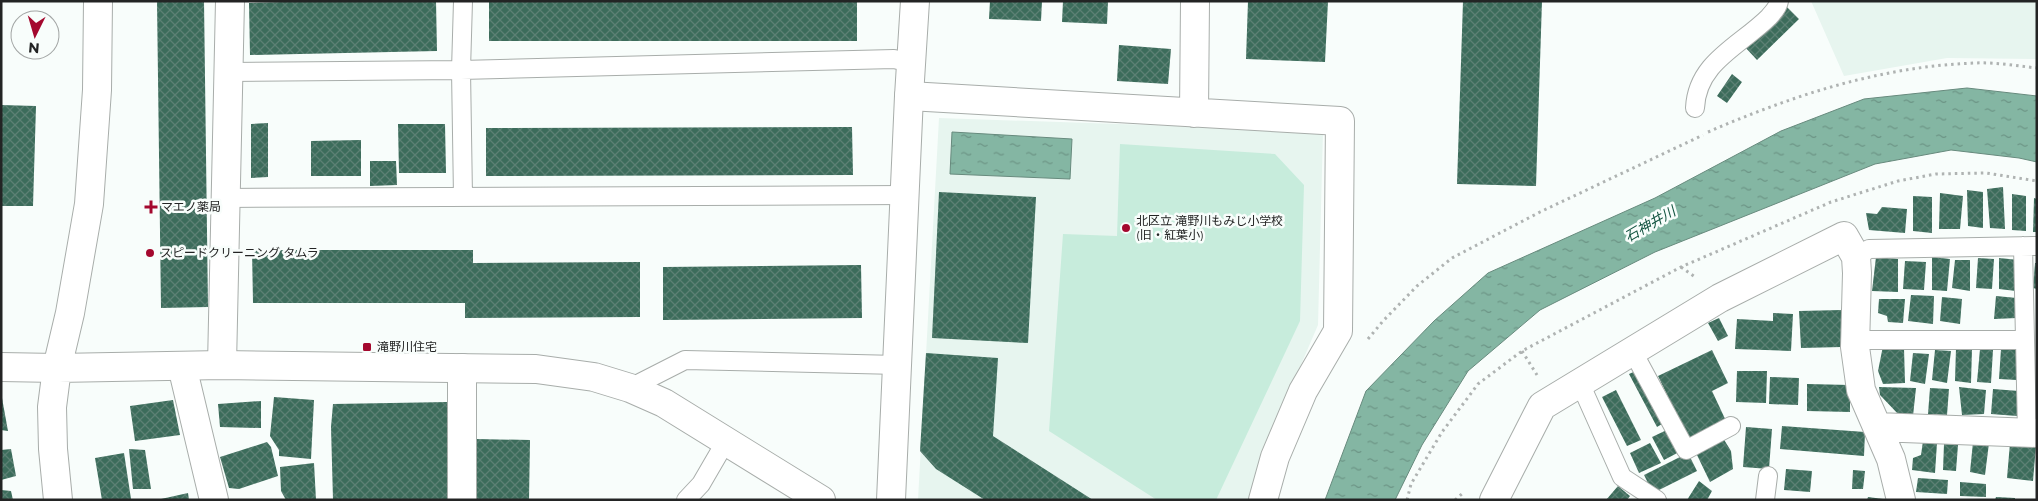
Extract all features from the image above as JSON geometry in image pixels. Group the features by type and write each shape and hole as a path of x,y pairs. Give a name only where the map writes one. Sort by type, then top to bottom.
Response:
{"street":[{"path":"58,500 53,449 52,407 57,368 70,313 89,204 97,90 98,1"},
{"path":"222,365 230,1"},
{"path":"892,500 909,96 915,1"},
{"path":"1194,113 1195,1"},
{"path":"909,96 1340,121 1338,330 1303,391 1275,457 1263,500"},
{"path":"1494,500 1542,406 1720,298 1844,236 1856,257 1855,340 1861,390 1891,459 1901,500"},
{"path":"1,367 57,368 222,365 536,369 594,377 630,388 664,403 821,500"},
{"path":"182,366 214,500"},
{"path":"462,368 462,500"},
{"path":"1877,427 2032,433"}],"lane":[{"path":"463,1 461,70 463,197"},
{"path":"1695,108 1696,94 1710,66 1763,22 1778,7 1779,1"},
{"path":"228,72 461,70 894,59 911,63"},
{"path":"225,198 906,195"},
{"path":"1856,257 1869,248 2030,246 2025,340 2032,433"},
{"path":"1855,340 2025,340"},
{"path":"1632,350 1686,450 1731,426"},
{"path":"630,388 685,360 898,365"},
{"path":"1580,383 1622,477 1657,500"},
{"path":"686,500 701,484 726,441"},
{"path":"1765,500 1768,476"}],"path":[{"path":"1368,340 1383,321 1417,286 1452,258 1540,212 1656,156 1762,109 1847,82 1914,68 1978,63 2037,68"},
{"path":"1407,500 1411,484 1442,432 1478,384 1522,351 1681,267 1839,199 1898,181 1936,174 1986,173 2037,181"},
{"path":"1839,199 1842,204"},
{"path":"1522,351 1538,377"}],"shaded area":[{"path":"1811,1 2037,1 2037,59 1947,58 1844,76"},
{"name":"北区立 滝野川もみじ小学校 (旧・紅葉小)","path":"939,118 1323,131 1318,325 1264,451 1249,500 918,500"},
{"path":"1120,144 1275,154 1304,185 1300,321 1216,500 1157,500 1049,431 1063,234 1117,236"}],"water":[{"name":"石神井川","path":"1967,88 2037,96 2037,162 1951,150 1875,164 1655,252 1540,310 1468,371 1422,445 1395,500 1325,500 1366,391 1434,321 1488,273 1655,198 1781,131 1864,99"},
{"path":"952,132 1072,139 1070,179 950,174"}],"building":[{"path":"157,1 204,1 208,307 161,308"},
{"path":"436,1 437,51 250,55 249,3"},
{"path":"489,1 857,1 857,41 489,41"},
{"path":"990,1 1042,1 1041,21 989,19"},
{"path":"1063,1 1108,1 1107,24 1062,22"},
{"path":"1248,1 1328,1 1325,62 1246,59"},
{"path":"1463,1 1542,1 1536,186 1457,184"},
{"path":"1786,6 1799,19 1757,60 1744,46"},
{"path":"1119,45 1171,49 1168,84 1117,81"},
{"path":"1732,74 1742,82 1727,103 1717,96"},
{"path":"1,105 36,106 33,206 1,206"},
{"path":"268,123 268,177 251,178 251,124"},
{"path":"398,124 445,124 446,173 399,173"},
{"path":"852,127 853,175 486,176 486,128"},
{"path":"361,140 361,176 311,176 311,141"},
{"path":"370,161 396,161 397,185 370,186"},
{"path":"2003,187 2005,229 1990,228 1987,189"},
{"path":"1967,190 1983,192 1983,228 1968,226"},
{"path":"939,192 1036,197 1028,343 932,338"},
{"path":"1940,193 1963,196 1960,229 1939,229"},
{"path":"2012,194 2026,196 2026,231 2012,230"},
{"path":"1913,196 1932,197 1932,233 1913,231"},
{"path":"2034,198 2037,199 2037,232 2033,232"},
{"path":"1882,207 1907,209 1905,233 1869,230 1866,213 1877,214"},
{"path":"252,250 473,250 473,263 640,262 640,317 465,318 465,303 253,303"},
{"path":"1876,257 1898,259 1898,292 1872,291"},
{"path":"1932,257 1950,259 1947,291 1932,290"},
{"path":"1978,258 1994,259 1992,289 1976,288"},
{"path":"1999,258 2019,260 2016,291 1999,289"},
{"path":"1955,260 1970,260 1970,291 1952,288"},
{"path":"1905,261 1926,262 1924,290 1903,289"},
{"path":"2035,263 2037,263 2037,289 2033,288"},
{"path":"861,265 862,318 663,320 663,267"},
{"path":"1911,295 1934,296 1933,324 1908,321"},
{"path":"1996,296 2017,298 2017,318 1994,319"},
{"path":"1942,297 1962,299 1960,324 1940,321"},
{"path":"1879,299 1905,299 1903,323 1888,322 1887,316 1878,313"},
{"path":"1842,310 1842,347 1801,348 1799,311"},
{"path":"1773,313 1793,314 1791,351 1735,349 1737,319 1773,321"},
{"path":"1719,318 1728,336 1718,341 1708,323"},
{"path":"1883,346 1904,348 1905,383 1883,384 1878,371"},
{"path":"1956,348 1972,349 1971,383 1955,381"},
{"path":"1980,349 1993,350 1991,383 1977,382"},
{"path":"2001,349 2020,350 2017,380 1999,379"},
{"path":"1712,350 1728,383 1712,391 1727,423 1689,441 1658,376"},
{"path":"1935,350 1951,351 1947,383 1932,380"},
{"path":"926,353 998,358 993,436 1093,500 985,500 936,469 920,451"},
{"path":"1913,353 1929,354 1925,384 1910,381"},
{"path":"1640,369 1667,421 1657,427 1629,374"},
{"path":"1737,371 1767,371 1766,403 1736,402"},
{"path":"1770,377 1799,378 1798,405 1769,404"},
{"path":"1807,384 1850,385 1850,412 1807,411"},
{"path":"1879,387 1916,388 1913,416 1899,415 1880,395"},
{"path":"1959,387 1986,390 1984,414 1962,415"},
{"path":"1930,388 1949,389 1947,415 1928,414"},
{"path":"1993,389 2019,391 2017,416 1991,414"},
{"path":"1616,390 1641,440 1627,446 1602,397"},
{"path":"274,397 314,400 311,459 279,456 279,450 270,436"},
{"path":"2,398 8,431 1,430"},
{"path":"173,400 180,435 135,441 130,406"},
{"path":"261,401 261,428 220,427 218,404"},
{"path":"448,402 449,500 333,500 331,427 333,404"},
{"path":"1782,426 1865,432 1864,456 1780,449"},
{"path":"1746,427 1772,429 1769,469 1743,467"},
{"path":"1671,428 1683,450 1664,460 1652,437"},
{"path":"1723,438 1731,451 1733,469 1710,482 1697,455"},
{"path":"476,439 530,440 529,500 476,500"},
{"path":"1923,441 1937,443 1935,473 1912,470 1913,458 1921,455"},
{"path":"267,442 271,447 278,476 239,489 229,488 220,457"},
{"path":"1973,442 1989,443 1985,475 1970,472"},
{"path":"1650,443 1661,463 1639,473 1630,453"},
{"path":"2010,443 2036,445 2033,481 2007,478"},
{"path":"1944,444 1958,445 1956,471 1943,470"},
{"path":"11,449 16,476 1,480 1,450"},
{"path":"129,449 145,450 151,489 133,489"},
{"path":"124,453 131,499 102,500 95,458"},
{"path":"1688,453 1697,471 1653,493 1644,475"},
{"path":"314,463 316,500 286,500 281,491 280,467"},
{"path":"1786,469 1812,471 1810,492 1784,490"},
{"path":"1853,470 1865,471 1863,489 1852,489"},
{"path":"1918,478 1948,480 1947,494 1916,492"},
{"path":"1699,481 1712,491 1707,500 1687,500"},
{"path":"1960,482 1986,484 1986,497 1960,496"},
{"path":"1618,486 1630,496 1627,500 1606,500"},
{"path":"1,490 11,491 13,500 1,500"},
{"path":"188,493 189,500 161,499"},
{"path":"1868,497 1883,499 1883,500 1867,500"},
{"path":"1996,497 2015,498 2015,500 1995,500"}],"place":[{"name":"マエノ薬局","path":"151,207"},
{"name":"北区立 滝野川もみじ小学校 (旧・紅葉小)","path":"1126,228"},
{"name":"スピードクリーニング タムラ","path":"150,253"},
{"name":"滝野川住宅","path":"367,347"}]}
